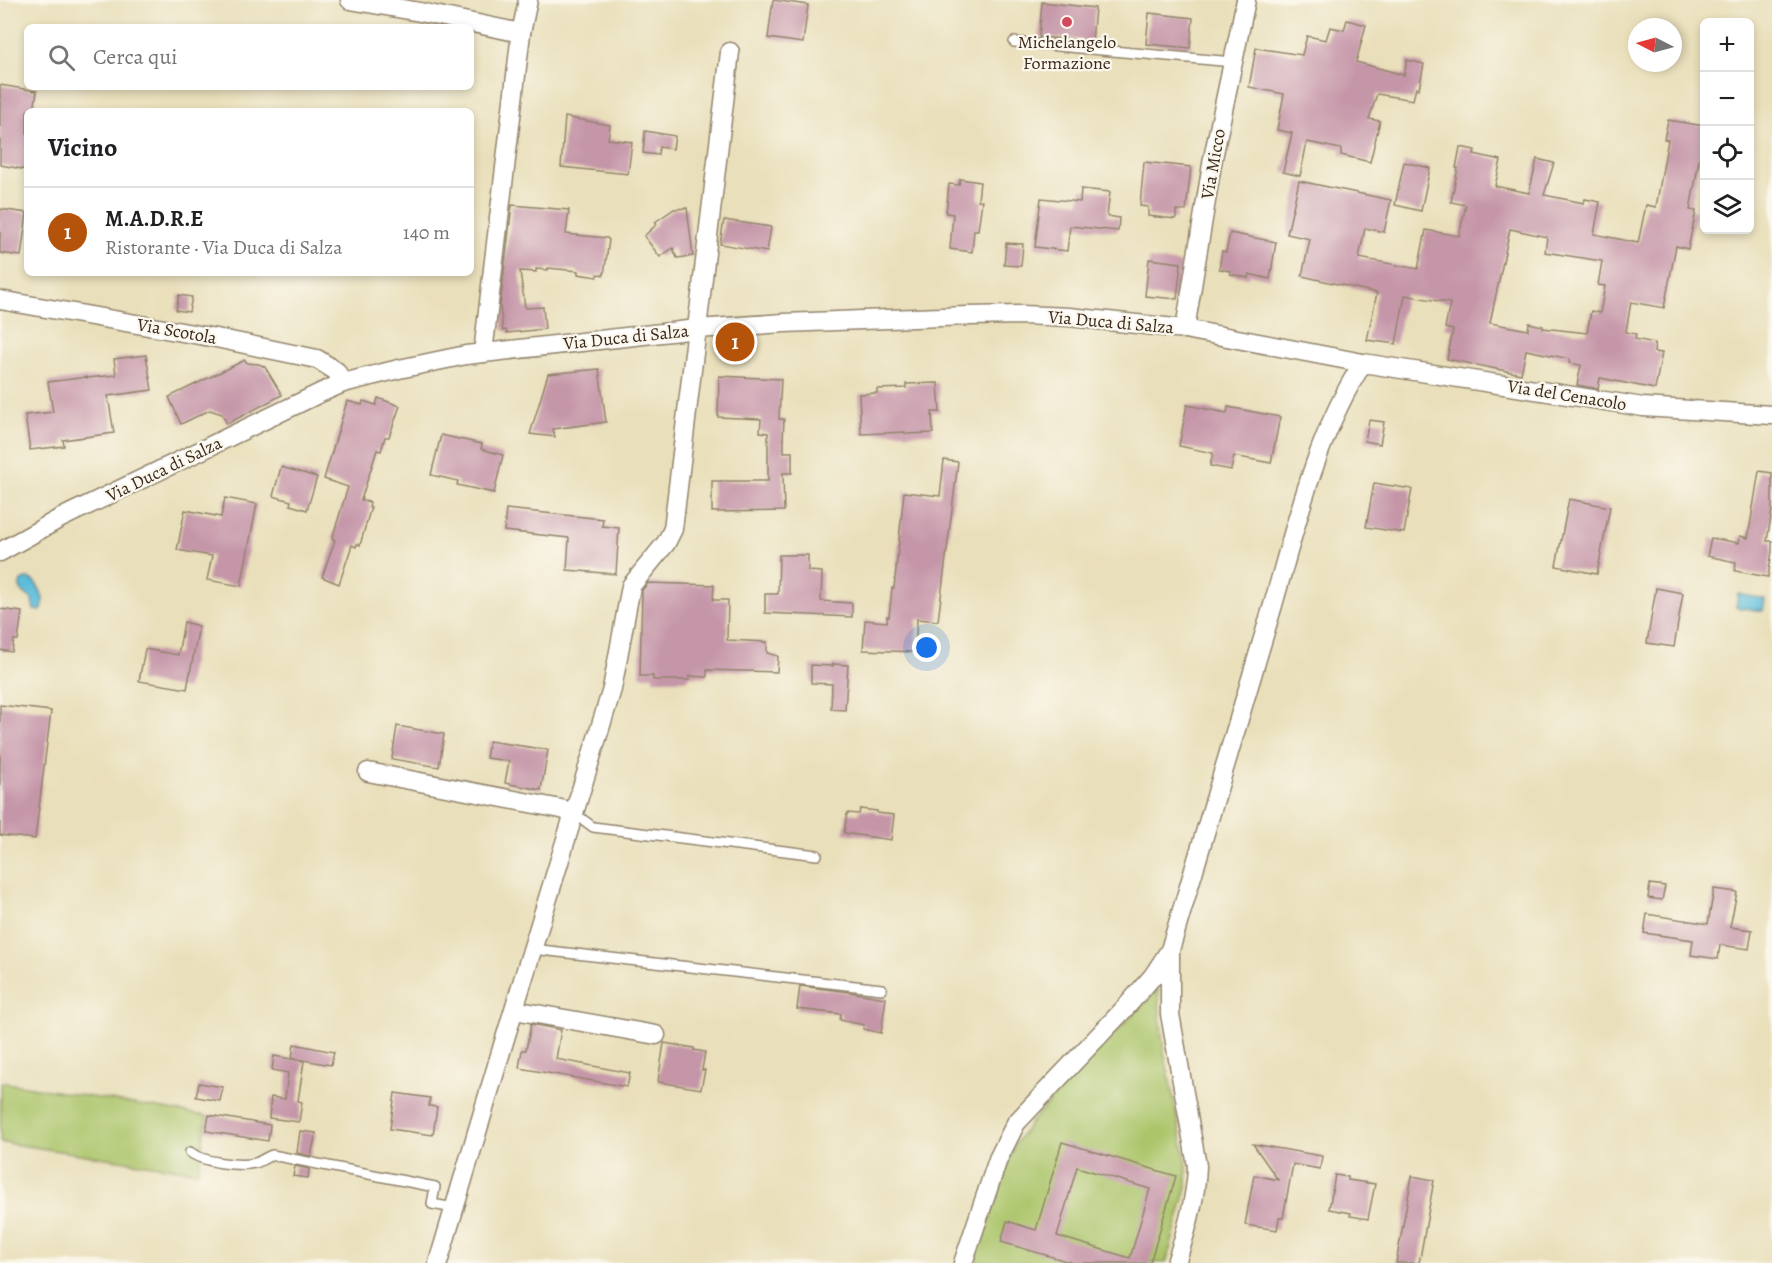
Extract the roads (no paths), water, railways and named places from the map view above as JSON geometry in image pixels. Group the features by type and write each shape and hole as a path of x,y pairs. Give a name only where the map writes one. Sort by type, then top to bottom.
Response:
{"street":[{"path":"350,0 521,33"},
{"path":"483,353 521,33 528,0"},
{"name":"Via Micco","path":"1185,329 1213,159 1246,0"},
{"path":"438,1263 612,689 631,586 666,543 673,529 730,52"},
{"name":"Via Scotola","path":"0,300 216,338 317,359 336,371 344,383"},
{"name":"Via Duca di Salza","path":"0,552 59,519 344,383 429,361 483,353 698,329 870,319 1022,315 1069,317 1185,329 1363,363"},
{"path":"963,1263 998,1159 1016,1123 1127,1006 1153,976 1170,950 1312,477 1327,432 1350,383 1363,363"},
{"name":"Via del Cenacolo","path":"1363,363 1643,407 1772,415"},
{"path":"368,772 550,806 574,813"},
{"path":"1170,950 1170,1014 1197,1166 1184,1241 1176,1263"},
{"path":"514,1010 656,1035"}],"lane":[{"path":"1014,42 1233,62"},
{"path":"574,813 592,827 817,855"},
{"path":"532,949 882,989"},
{"path":"190,1152 206,1160 235,1165 256,1163 272,1155 435,1187 432,1204 454,1208"}],"water":[{"path":"28,578 41,592 43,606 41,611 34,610 32,599 21,590 21,581"},
{"path":"1738,594 1765,599 1763,611 1736,607"}],"place":[{"name":"Michelangelo Formazione","path":"1067,22"},
{"name":"M.A.D.R.E","path":"735,342"}]}
